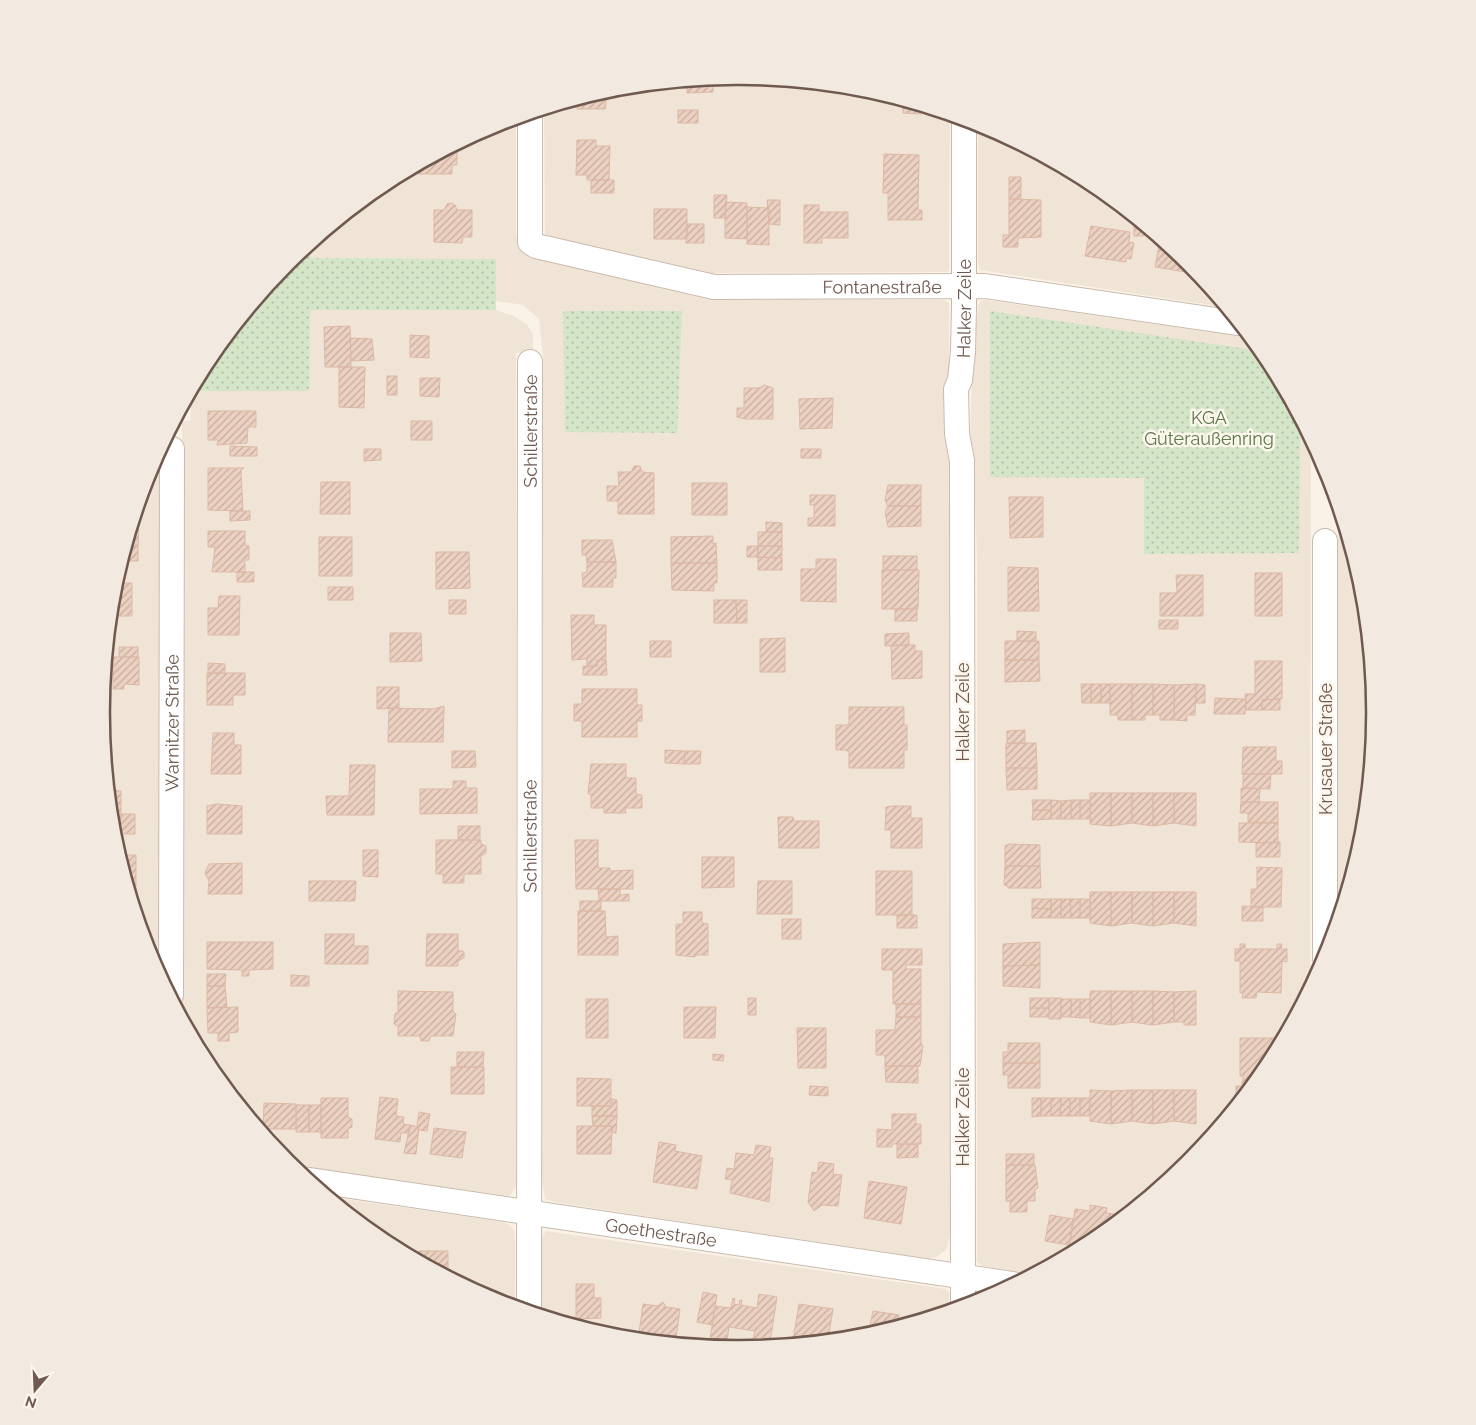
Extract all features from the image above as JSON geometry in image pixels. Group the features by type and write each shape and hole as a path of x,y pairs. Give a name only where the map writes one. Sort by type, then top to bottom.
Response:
{"street":[{"name":"Fontanestraße","path":"530,120 530,242 536,246 714,287 990,287 1228,322"},
{"name":"Halker Zeile","path":"963,1298 962,461 957,434 956,389 960,380 962,352 964,127"},
{"name":"Schillerstraße","path":"530,362 530,1305"},
{"name":"Warnitzer Straße","path":"171,981 172,449"},
{"name":"Krusauer Straße","path":"1325,541 1325,934"},
{"name":"Goethestraße","path":"322,1182 1000,1282"}],"shaded area":[{"path":"697,86 779,86 820,90 860,97 900,106 950,122 949,271 946,272 712,273 545,236 544,116 576,106 656,90"},
{"path":"516,126 516,236 522,249 532,257 706,299 944,300 949,303 950,1236 946,1250 936,1257 929,1259 554,1202 545,1199 542,1181 543,356 539,319 523,305 496,301 496,259 310,258 310,254 324,241 389,191 424,169 460,150"},
{"path":"978,133 1052,169 1120,215 1182,269 1215,306 980,270 978,263"},
{"path":"987,300 1240,337 1260,364 1281,399 1311,457 1310,970 1301,990 1260,1061 1210,1126 1182,1156 1152,1184 1087,1234 1021,1272 982,1266 977,1262 977,558 974,477 970,443 972,372 978,305 981,301"},
{"path":"309,310 496,310 516,317 527,325 533,334 533,352 516,353 516,1186 510,1196 307,1168 266,1126 240,1094 216,1061 181,1001 182,422 190,421 191,406 200,391 309,390"},
{"path":"165,457 165,968 144,914 132,875 123,835 116,794 110,712 116,631 123,590 132,550 144,511"},
{"path":"1338,530 1353,590 1360,631 1366,712 1360,794 1353,835 1337,898"},
{"path":"342,1199 503,1222 510,1225 514,1231 515,1299 460,1275 424,1256 389,1234"},
{"path":"546,1231 946,1289 949,1292 949,1303 900,1319 820,1335 738,1340 656,1335 576,1319 541,1308 541,1239"}],"green space":[{"path":"311,253 311,258 496,259 496,310 310,310 309,391 200,391 216,364 240,331 266,299"},
{"path":"563,311 682,311 677,433 565,432"},
{"name":"KGA Güteraußenring","path":"990,311 1249,349 1260,364 1300,433 1299,553 1144,554 1144,478 990,477"}],"building":[{"path":"713,86 713,92 687,93 687,87"},
{"path":"607,99 605,109 577,109 577,106"},
{"path":"903,107 921,112 921,114 903,113"},
{"path":"678,110 698,110 698,123 678,123"},
{"path":"577,140 596,140 596,146 610,146 609,180 587,180 587,175 576,175"},
{"path":"457,152 457,165 452,165 452,174 418,174"},
{"path":"884,154 919,155 918,210 922,210 922,220 888,220 888,193 883,193"},
{"path":"1009,177 1021,177 1021,199 1009,199"},
{"path":"591,180 614,180 614,193 591,193"},
{"path":"714,195 727,195 725,218 714,218"},
{"path":"1009,199 1041,200 1041,237 1018,238 1018,247 1003,247 1003,235 1009,235"},
{"path":"767,200 780,200 780,225 769,224"},
{"path":"725,202 747,203 747,239 725,238"},
{"path":"447,204 455,205 457,210 472,210 472,237 463,237 462,243 434,242 434,210 444,210"},
{"path":"804,205 819,205 819,212 848,212 848,238 822,238 822,243 804,243"},
{"path":"747,207 769,208 769,245 747,244"},
{"path":"654,209 687,209 687,239 654,239"},
{"path":"687,224 704,224 704,243 686,243"},
{"path":"1091,226 1130,232 1129,242 1134,243 1131,259 1126,258 1126,262 1085,256"},
{"path":"1134,226 1144,234 1144,236 1134,236"},
{"path":"1159,247 1185,272 1155,267"},
{"path":"350,326 351,367 325,367 324,327"},
{"path":"410,335 429,336 429,358 410,357"},
{"path":"350,338 372,339 374,360 351,361"},
{"path":"339,367 365,367 364,408 339,407"},
{"path":"387,376 397,376 397,395 387,395"},
{"path":"420,378 440,378 439,397 420,396"},
{"path":"764,385 773,388 773,419 745,419 737,417 737,408 744,408 744,388 759,388"},
{"path":"833,398 832,428 800,429 799,399"},
{"path":"208,411 256,411 256,427 248,427 247,443 217,445 218,440 208,440"},
{"path":"411,421 432,421 432,440 411,440"},
{"path":"230,446 257,447 257,456 230,456"},
{"path":"364,449 381,449 381,460 364,461"},
{"path":"801,449 821,449 821,458 801,458"},
{"path":"634,466 640,466 642,472 654,473 654,514 618,514 618,501 607,501 607,486 619,486 618,472 631,472"},
{"path":"208,468 244,468 241,470 243,511 208,510"},
{"path":"321,482 350,482 350,514 320,514"},
{"path":"692,483 727,483 727,515 692,515"},
{"path":"888,485 921,485 921,506 888,506 885,500"},
{"path":"810,495 835,495 835,526 808,526 808,518 814,518 814,505 810,505"},
{"path":"1009,497 1043,497 1043,537 1010,538"},
{"path":"888,506 921,506 921,526 888,527 885,512"},
{"path":"230,511 250,511 250,520 230,521"},
{"path":"766,522 782,523 782,532 766,532"},
{"path":"139,529 138,546 133,546"},
{"path":"208,531 245,531 245,545 249,546 249,560 245,560 245,572 212,572 215,547 208,547"},
{"path":"758,532 782,532 782,546 758,546"},
{"path":"713,536 713,544 716,543 717,563 671,563 671,537"},
{"path":"319,537 352,537 352,576 319,576"},
{"path":"582,540 612,540 616,562 587,562 586,555 582,555"},
{"path":"133,546 138,546 138,561 130,561"},
{"path":"747,546 758,546 758,557 747,557"},
{"path":"758,546 782,546 782,558 758,557"},
{"path":"436,552 469,552 470,588 436,589"},
{"path":"883,556 917,556 917,570 883,570"},
{"path":"758,557 782,558 782,570 758,570"},
{"path":"816,559 836,559 836,602 801,601 801,569 816,569"},
{"path":"587,562 616,562 616,578 613,578 613,587 583,587 582,573 587,572"},
{"path":"671,563 717,563 717,583 714,583 714,591 672,590"},
{"path":"1008,567 1038,568 1039,611 1008,611"},
{"path":"882,570 919,570 918,609 882,609"},
{"path":"237,572 254,572 254,582 237,582"},
{"path":"1255,573 1282,573 1282,616 1255,616"},
{"path":"1176,575 1203,575 1203,616 1160,616 1160,593 1177,593"},
{"path":"125,583 132,583 132,616 119,616"},
{"path":"328,587 353,587 353,600 328,600"},
{"path":"219,596 240,596 239,635 208,635 208,608 218,608"},
{"path":"449,600 466,600 466,614 449,614"},
{"path":"714,600 736,600 737,623 714,623"},
{"path":"736,600 747,600 747,623 737,623"},
{"path":"895,609 917,609 917,621 895,621"},
{"path":"571,615 594,615 594,625 606,625 606,660 597,660 597,666 587,667 587,659 572,660"},
{"path":"1159,620 1178,620 1178,629 1159,629"},
{"path":"1017,631 1036,632 1036,641 1017,641"},
{"path":"390,633 421,633 422,661 390,662"},
{"path":"909,633 909,645 885,646 885,634"},
{"path":"785,638 785,672 760,672 760,639"},
{"path":"650,641 671,641 671,657 650,657"},
{"path":"1005,641 1039,641 1039,660 1005,660"},
{"path":"891,645 915,645 915,651 922,651 922,678 892,679"},
{"path":"119,647 138,647 138,657 119,657"},
{"path":"113,657 139,657 139,685 124,684 124,689 113,689"},
{"path":"597,660 606,660 607,675 583,675 583,666 597,666"},
{"path":"1005,660 1039,660 1040,681 1005,682"},
{"path":"1255,661 1282,661 1282,699 1262,700 1262,710 1246,710 1245,694 1255,694"},
{"path":"208,663 225,664 225,673 208,673"},
{"path":"207,673 245,673 245,695 233,695 233,705 207,705"},
{"path":"1081,684 1091,684 1091,703 1082,703"},
{"path":"1091,684 1101,684 1101,703 1091,703"},
{"path":"1101,684 1110,684 1110,703 1101,703"},
{"path":"1110,684 1132,684 1132,720 1118,720 1118,715 1110,715"},
{"path":"1132,684 1153,684 1153,715 1145,715 1145,720 1132,720"},
{"path":"1153,684 1174,685 1174,720 1160,720 1160,715 1153,715"},
{"path":"1196,684 1205,685 1205,703 1196,703"},
{"path":"1196,684 1195,715 1187,715 1187,721 1174,720 1174,685"},
{"path":"377,687 399,687 399,708 377,709"},
{"path":"582,689 637,689 637,705 642,705 642,721 637,721 637,737 582,737 582,721 574,721 574,704 582,704"},
{"path":"1215,698 1246,699 1245,714 1214,714"},
{"path":"1280,699 1280,710 1262,710 1262,700"},
{"path":"444,706 443,742 388,742 389,708 433,709"},
{"path":"849,707 904,707 904,725 907,725 907,750 904,750 904,768 849,768 849,752 846,750 836,750 836,725 847,725 849,723"},
{"path":"1025,730 1025,743 1007,743 1007,731"},
{"path":"213,733 234,733 234,745 241,745 241,774 211,774"},
{"path":"1006,743 1036,743 1037,768 1006,768"},
{"path":"1243,747 1276,747 1276,761 1282,761 1282,774 1242,774"},
{"path":"665,750 685,751 684,764 665,763"},
{"path":"452,751 475,751 476,767 452,768"},
{"path":"685,751 701,751 700,764 684,764"},
{"path":"591,764 626,764 626,778 636,778 636,794 642,795 642,808 625,808 626,813 604,813 604,808 591,808 591,794 588,794"},
{"path":"350,765 375,765 374,815 327,815 326,796 349,796"},
{"path":"1006,768 1037,768 1037,789 1007,790"},
{"path":"1243,774 1271,774 1270,789 1243,788"},
{"path":"453,781 466,781 466,788 477,788 477,813 420,814 420,789 453,789"},
{"path":"1241,788 1260,789 1259,802 1241,802"},
{"path":"116,791 121,791 120,819"},
{"path":"1090,793 1111,793 1111,826 1090,824"},
{"path":"1111,793 1132,793 1132,823 1111,826"},
{"path":"1132,793 1153,793 1153,826 1132,823"},
{"path":"1153,793 1174,793 1174,823 1153,826"},
{"path":"1174,793 1196,793 1196,826 1174,823"},
{"path":"1032,800 1051,800 1051,810 1033,810"},
{"path":"1051,800 1061,801 1061,819 1051,819"},
{"path":"1071,800 1071,819 1061,819 1061,801"},
{"path":"1071,800 1080,800 1080,819 1071,819"},
{"path":"1080,800 1090,800 1090,819 1080,819"},
{"path":"1241,802 1278,802 1278,823 1248,822 1248,813 1240,813"},
{"path":"217,804 242,806 242,834 207,834 207,806"},
{"path":"911,806 911,818 922,818 922,848 891,848 891,830 885,830 886,807"},
{"path":"1033,810 1051,810 1051,819 1032,820"},
{"path":"121,814 135,814 135,834 123,834"},
{"path":"778,817 793,817 794,821 819,821 819,848 779,848"},
{"path":"1239,823 1278,823 1278,843 1239,842"},
{"path":"458,826 480,826 480,840 458,840"},
{"path":"436,840 481,840 481,844 486,846 486,853 481,856 481,874 464,874 464,883 443,883 443,874 436,874"},
{"path":"575,840 598,840 598,868 610,868 610,871 633,870 633,889 576,889"},
{"path":"1280,842 1280,857 1256,857 1256,843"},
{"path":"1009,844 1040,845 1040,866 1005,866 1005,846"},
{"path":"363,850 378,850 378,877 363,876"},
{"path":"128,855 136,855 136,884 132,875"},
{"path":"702,857 734,857 734,887 702,888"},
{"path":"242,863 242,894 208,894 209,881 205,873 209,864"},
{"path":"1005,866 1040,866 1041,888 1008,888 1008,886 1004,885"},
{"path":"1257,867 1282,868 1281,907 1251,907 1251,889 1257,889"},
{"path":"876,871 912,871 912,915 876,915"},
{"path":"309,881 356,881 355,901 309,901"},
{"path":"758,881 792,881 792,914 757,914"},
{"path":"598,889 620,889 620,895 629,894 629,901 599,901"},
{"path":"1090,892 1111,892 1111,926 1090,923"},
{"path":"1111,892 1132,892 1132,923 1111,926"},
{"path":"1132,892 1153,892 1153,926 1132,923"},
{"path":"1153,892 1174,892 1174,923 1153,926"},
{"path":"1174,892 1196,892 1196,926 1174,923"},
{"path":"1032,899 1051,899 1051,909 1032,908"},
{"path":"1051,899 1061,899 1061,918 1051,918"},
{"path":"1061,899 1070,899 1071,918 1061,918"},
{"path":"1070,899 1080,899 1080,918 1071,918"},
{"path":"1080,899 1090,899 1090,918 1080,918"},
{"path":"580,901 601,901 601,911 580,911"},
{"path":"1242,906 1263,907 1263,921 1242,921"},
{"path":"1032,908 1051,909 1051,918 1032,918"},
{"path":"578,911 605,911 606,937 618,936 618,955 578,955"},
{"path":"683,912 702,912 702,923 708,924 708,955 695,955 695,957 676,955 676,924 683,924"},
{"path":"897,915 917,915 917,928 897,928"},
{"path":"782,919 801,919 801,939 782,939"},
{"path":"325,934 354,934 354,946 368,946 368,964 325,964"},
{"path":"427,934 458,934 458,950 464,952 464,958 458,961 458,966 426,966"},
{"path":"207,942 273,942 273,969 249,970 249,976 242,976 242,970 207,969"},
{"path":"1040,942 1040,965 1003,966 1003,944"},
{"path":"1240,944 1245,944 1245,949 1277,949 1277,944 1282,944 1281,949 1287,949 1287,962 1282,961 1281,993 1257,992 1256,998 1242,998 1243,993 1240,993 1240,961 1235,961 1235,949 1240,949"},
{"path":"882,949 922,949 922,965 906,965 906,969 921,969 921,1004 893,1004 893,970 882,970"},
{"path":"1040,965 1040,988 1003,986 1003,966"},
{"path":"207,974 226,974 225,986 207,986"},
{"path":"291,975 309,976 309,986 291,986"},
{"path":"207,986 225,986 227,1007 207,1008"},
{"path":"398,991 453,992 453,1012 456,1014 453,1036 431,1036 429,1041 421,1041 420,1036 398,1036 398,1026 394,1024 395,1014 398,1012"},
{"path":"1090,991 1111,991 1111,1025 1090,1022"},
{"path":"1111,991 1132,991 1132,1022 1111,1025"},
{"path":"1132,991 1153,991 1153,1025 1132,1022"},
{"path":"1153,991 1174,992 1174,1022 1153,1025"},
{"path":"1196,991 1196,1025 1184,1025 1184,1022 1174,1022 1174,992"},
{"path":"748,998 756,998 756,1015 748,1015"},
{"path":"1030,998 1049,998 1049,1008 1030,1008"},
{"path":"1049,998 1061,998 1061,1019 1049,1019"},
{"path":"586,999 608,999 608,1038 586,1038"},
{"path":"1061,999 1071,999 1071,1017 1061,1017"},
{"path":"1071,999 1080,999 1080,1018 1071,1017"},
{"path":"1080,999 1090,999 1090,1018 1080,1018"},
{"path":"896,1004 921,1004 921,1017 896,1017"},
{"path":"238,1007 238,1032 229,1033 229,1041 218,1041 218,1033 208,1033 207,1008"},
{"path":"684,1007 716,1007 715,1038 684,1038"},
{"path":"1030,1008 1049,1008 1049,1017 1030,1017"},
{"path":"896,1017 921,1017 921,1043 923,1046 920,1066 885,1066 885,1055 876,1055 876,1030 895,1030"},
{"path":"797,1028 826,1028 826,1068 798,1068"},
{"path":"1240,1038 1274,1038 1245,1082 1243,1082 1243,1076 1240,1076"},
{"path":"1008,1043 1040,1043 1040,1063 1003,1063 1003,1052 1008,1052"},
{"path":"457,1052 484,1052 483,1067 457,1067"},
{"path":"713,1054 724,1055 723,1061 713,1060"},
{"path":"1003,1063 1040,1063 1040,1088 1008,1088 1008,1075 1003,1075"},
{"path":"885,1066 918,1066 918,1083 886,1082"},
{"path":"451,1067 484,1067 484,1094 451,1094"},
{"path":"577,1078 611,1079 611,1106 577,1106"},
{"path":"810,1086 828,1087 828,1096 809,1095"},
{"path":"1236,1086 1242,1086 1236,1094"},
{"path":"1090,1090 1111,1091 1111,1124 1090,1121"},
{"path":"1132,1090 1132,1121 1111,1124 1111,1091"},
{"path":"1132,1090 1153,1090 1153,1124 1132,1121"},
{"path":"1153,1090 1174,1090 1174,1121 1153,1124"},
{"path":"1174,1090 1196,1090 1196,1124 1174,1121"},
{"path":"380,1097 398,1099 396,1116 404,1117 403,1124 410,1125 409,1133 401,1133 400,1142 375,1139"},
{"path":"321,1098 348,1098 348,1117 352,1119 352,1127 348,1129 348,1138 321,1138"},
{"path":"1032,1098 1041,1098 1041,1116 1032,1117"},
{"path":"1041,1098 1051,1098 1051,1116 1041,1116"},
{"path":"1051,1098 1061,1098 1060,1116 1051,1116"},
{"path":"1061,1098 1070,1098 1070,1116 1060,1116"},
{"path":"1070,1098 1080,1098 1080,1116 1070,1116"},
{"path":"1080,1098 1090,1098 1089,1116 1080,1116"},
{"path":"612,1099 617,1100 617,1116 592,1116 592,1106 612,1106"},
{"path":"264,1103 296,1104 296,1129 269,1129 263,1123"},
{"path":"296,1105 309,1105 309,1132 296,1132"},
{"path":"309,1105 321,1105 321,1132 309,1132"},
{"path":"419,1112 430,1114 427,1131 419,1130 417,1126"},
{"path":"892,1114 916,1114 916,1124 921,1124 921,1144 892,1144 892,1147 877,1147 877,1129 892,1130"},
{"path":"592,1116 617,1116 616,1133 612,1132 612,1126 593,1126"},
{"path":"410,1125 419,1127 416,1154 404,1153"},
{"path":"577,1126 612,1126 611,1154 577,1154"},
{"path":"434,1128 466,1132 462,1158 430,1154"},
{"path":"659,1142 676,1145 675,1151 702,1156 697,1189 653,1182"},
{"path":"897,1144 918,1144 918,1157 897,1158"},
{"path":"756,1145 771,1147 769,1158 773,1158 769,1202 730,1193 732,1180 725,1179 727,1168 734,1169 736,1153 754,1155"},
{"path":"1006,1154 1034,1154 1034,1165 1006,1165"},
{"path":"819,1162 834,1164 833,1174 842,1175 838,1206 822,1205 814,1211 808,1202 812,1172 817,1173"},
{"path":"1006,1165 1035,1165 1038,1188 1035,1189 1035,1201 1027,1201 1027,1212 1010,1212 1010,1201 1006,1201"},
{"path":"869,1181 907,1187 901,1224 864,1218"},
{"path":"1090,1205 1107,1208 1106,1213 1114,1214 1069,1245 1075,1209 1090,1211"},
{"path":"1050,1215 1073,1219 1069,1245 1045,1241"},
{"path":"419,1251 448,1251 448,1269 424,1256"},
{"path":"576,1284 594,1284 594,1298 601,1298 601,1318 576,1319"},
{"path":"703,1292 717,1295 712,1325 697,1322"},
{"path":"759,1294 777,1297 770,1339 753,1340 755,1331 729,1327 727,1340 710,1339 715,1306 731,1308 733,1298 735,1299 734,1304 739,1305 740,1300 742,1300 741,1305 757,1308"},
{"path":"663,1302 666,1307 680,1309 676,1337 639,1332 643,1304 658,1306"},
{"path":"799,1304 833,1309 829,1333 793,1338"},
{"path":"873,1311 899,1315 898,1319 870,1326"}]}
